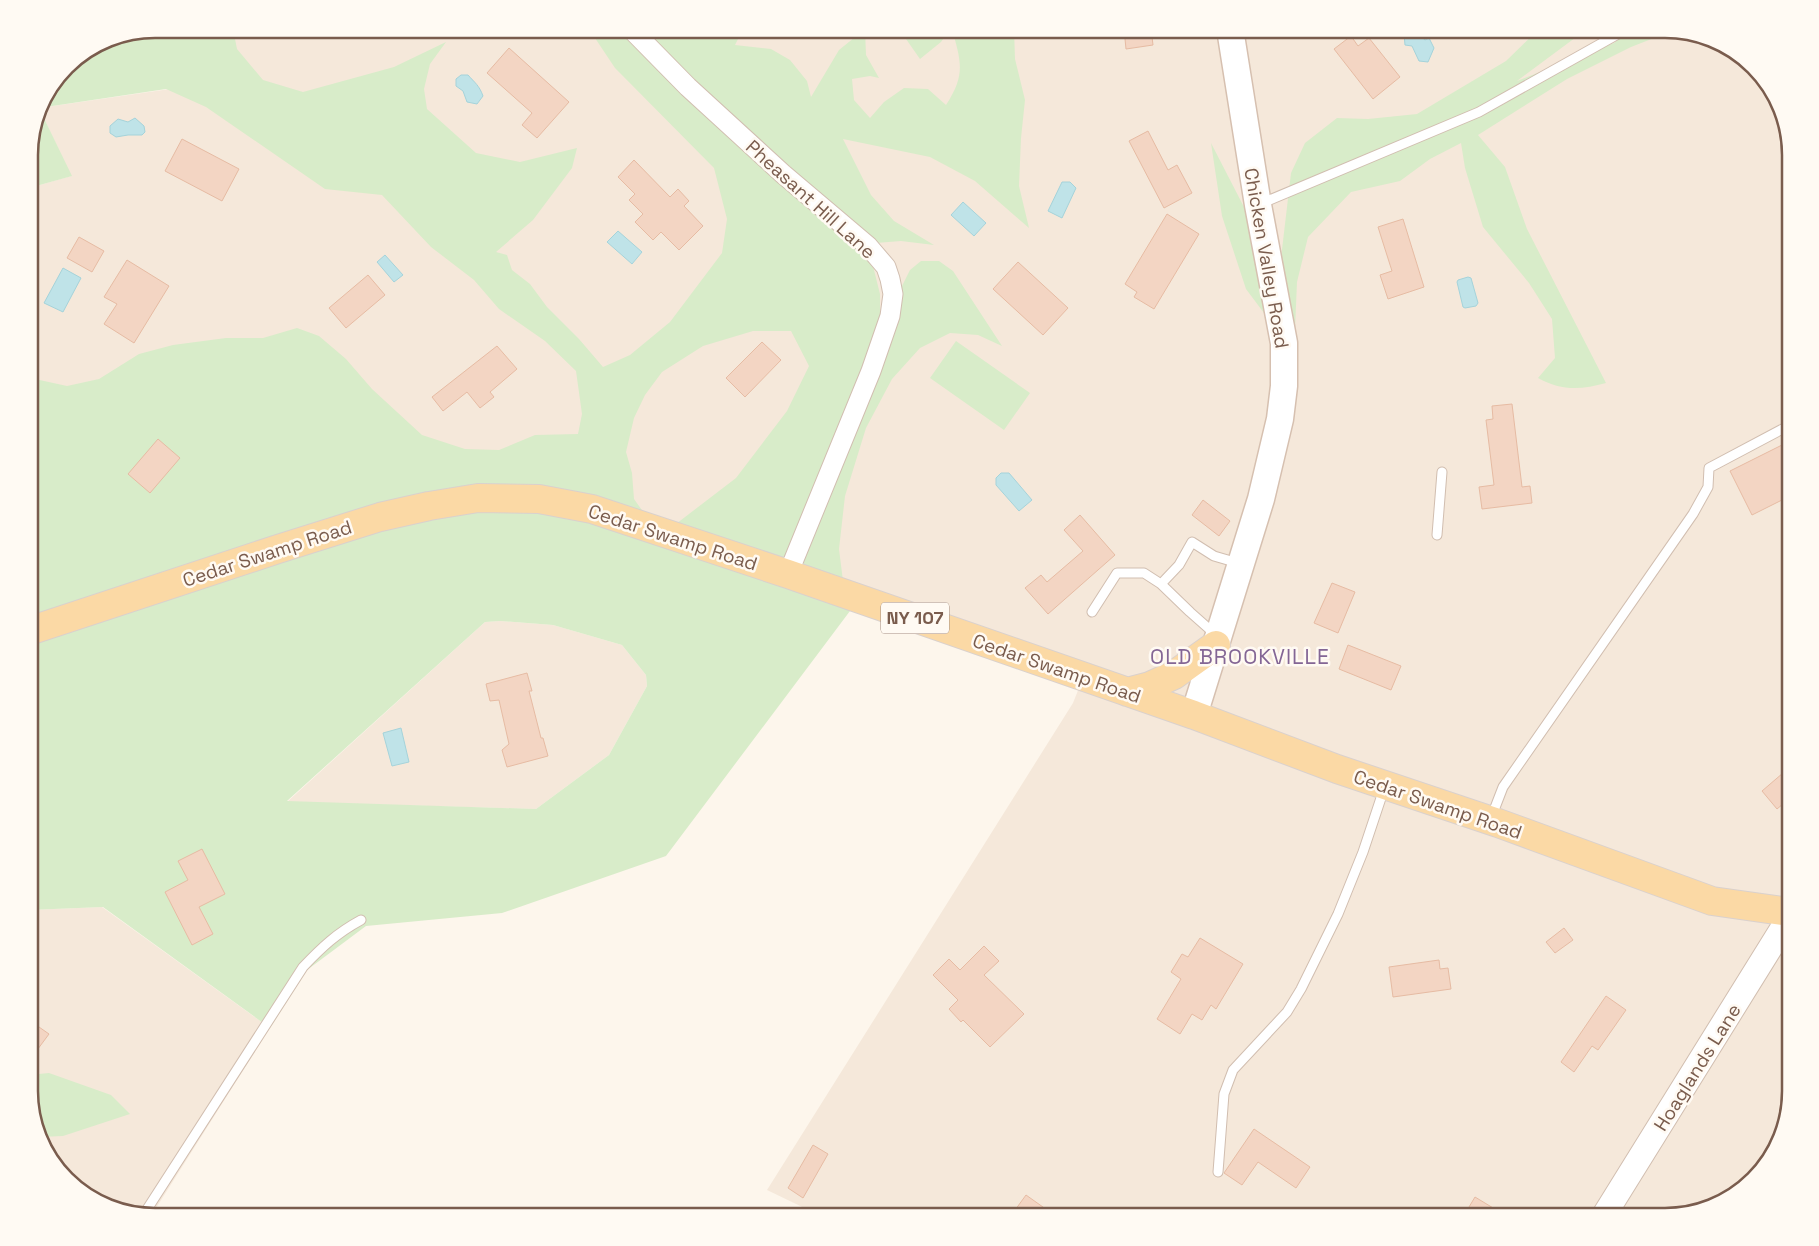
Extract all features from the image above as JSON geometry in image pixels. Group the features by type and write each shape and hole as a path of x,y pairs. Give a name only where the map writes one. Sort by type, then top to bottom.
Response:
{"main road":[{"name":"Chicken Valley Road","path":"1194,715 1261,499 1280,419 1284,386 1284,343 1258,205 1231,38"},
{"name":"Cedar Swamp Road","path":"38,628 380,517 478,498 539,499 592,509 788,574 1194,715 1337,769 1490,821 1712,901 1782,911"},
{"path":"1127,692 1155,684 1174,675 1217,641"}],"street":[{"name":"Pheasant Hill Lane","path":"639,38 688,88 782,174 868,246 886,267 890,278 893,294 890,316 871,371 788,574"},
{"name":"Hoaglands Lane","path":"1609,1208 1782,929"}],"lane":[{"path":"1258,205 1479,112 1611,38"},
{"path":"1490,821 1504,787 1693,514 1708,487 1709,468 1782,429"},
{"path":"1437,534 1442,472"},
{"path":"1161,584 1179,565 1192,542 1214,556 1241,564"},
{"path":"1092,612 1117,573 1144,573 1161,584 1217,641"},
{"path":"1218,1172 1224,1094 1233,1070 1287,1012 1301,989 1338,914 1363,852 1386,785"},
{"path":"148,1208 303,967 341,931 361,920"}],"shaded area":[{"path":"173,38 1664,38 1687,40 1702,44 1729,57 1752,77 1766,96 1778,124 1782,155 1782,1091 1775,1129 1762,1156 1742,1179 1716,1196 1687,1206 1664,1208 804,1208 767,1190 1073,703 1083,678 859,599 38,631 38,185 71,176 44,118 48,107 204,84"},
{"path":"500,621 553,625 622,645 646,675 647,686 609,755 536,809 287,802 485,622"},
{"path":"102,907 270,1028 156,1208 132,1206 117,1202 90,1189 62,1163 46,1136 38,1099 38,910"}],"green space":[{"path":"155,38 235,38 237,49 263,80 303,92 394,67 446,42 430,64 424,89 427,109 476,153 520,162 577,148 572,168 533,220 496,252 507,255 512,270 530,284 547,307 579,339 603,367 630,355 670,322 722,253 727,219 714,168 615,68 595,38 738,38 735,45 771,49 790,60 807,81 811,97 839,50 854,38 865,38 866,55 879,78 870,76 852,79 854,100 870,118 884,102 904,88 928,89 946,105 957,85 959,76 958,50 955,38 1014,38 1015,59 1025,100 1019,186 1029,228 975,181 930,157 843,139 871,195 894,221 934,245 901,241 876,243 873,266 880,294 880,313 901,288 910,270 921,261 939,261 953,271 1002,346 978,335 950,333 920,348 892,379 866,428 845,496 839,549 843,581 529,493 278,549 539,499 859,599 666,856 502,913 366,926 307,970 270,1028 103,907 38,910 38,380 67,386 99,379 139,354 173,345 226,338 263,338 297,328 319,336 346,359 372,389 422,435 465,449 499,450 535,435 578,434 582,414 576,371 545,341 499,309 474,280 431,247 382,195 325,189 206,107 166,89 48,107 62,83 77,67 96,53 124,41","holes":["753,331 791,331 809,366 787,411 736,478 672,527 654,527 634,499 632,473 626,452 634,418 645,395 662,372 703,346","500,621 553,625 622,645 646,675 647,686 609,755 536,809 287,801 485,622"]},
{"path":"905,38 944,38 941,42 920,59"},
{"path":"1530,38 1575,38 1517,81 1614,43 1620,38 1654,38 1631,47 1567,79 1478,135 1505,167 1527,229 1606,383 1571,388 1555,385 1538,378 1555,358 1552,319 1529,283 1483,227 1465,168 1461,143 1430,159 1400,181 1351,192 1308,237 1297,282 1294,353 1246,289 1222,216 1211,143 1279,275 1291,173 1305,143 1337,118 1368,119 1417,114 1506,61"},
{"path":"44,118 72,176 38,185 38,147"},
{"path":"956,341 1030,393 1004,430 930,378"},
{"path":"49,1073 111,1095 130,1114 63,1136 46,1137 40,1114 38,1074"}],"water":[{"path":"1404,38 1423,38 1425,40 1429,38 1434,48 1428,62 1419,61 1412,46 1405,45"},
{"path":"461,75 468,75 480,89 483,96 477,104 467,102 463,91 456,86 456,79"},
{"path":"135,118 144,126 145,132 142,135 116,137 110,133 110,126 118,119 128,122"},
{"path":"1062,182 1070,182 1076,188 1062,218 1048,211"},
{"path":"963,202 986,223 974,236 951,215"},
{"path":"618,231 642,252 632,264 607,242"},
{"path":"385,255 403,275 394,282 377,262"},
{"path":"63,268 81,278 63,312 44,303"},
{"path":"1468,277 1471,278 1478,303 1476,306 1465,308 1463,307 1457,282"},
{"path":"1001,473 1009,473 1032,500 1019,511 996,485 996,478"},
{"path":"401,728 409,762 392,766 383,733"}],"building":[{"path":"1125,38 1152,38 1153,45 1126,49"},
{"path":"1348,38 1352,38 1358,46 1369,38 1400,77 1373,99 1334,49"},
{"path":"509,48 569,102 537,138 522,125 532,113 487,73"},
{"path":"1148,131 1168,170 1177,165 1192,193 1164,208 1129,141"},
{"path":"182,139 239,169 222,201 165,171"},
{"path":"634,160 670,197 678,189 689,201 684,206 703,226 679,250 661,232 653,240 635,222 643,214 629,200 635,194 618,177"},
{"path":"1167,214 1199,234 1154,309 1134,297 1137,292 1125,284"},
{"path":"1403,219 1424,287 1388,299 1380,275 1392,271 1378,227"},
{"path":"79,237 104,251 92,272 67,258"},
{"path":"127,260 169,286 134,343 104,324 117,304 104,297"},
{"path":"1018,262 1068,308 1043,335 993,289"},
{"path":"368,275 385,295 346,328 329,308"},
{"path":"762,342 781,360 745,397 726,378"},
{"path":"497,346 517,369 490,392 494,397 480,408 467,392 443,411 432,397"},
{"path":"1512,404 1522,487 1530,486 1532,503 1482,509 1479,487 1494,485 1486,420 1493,419 1492,406"},
{"path":"158,439 180,458 150,493 128,474"},
{"path":"1782,445 1782,500 1752,515 1730,471"},
{"path":"1203,500 1230,521 1219,536 1192,515"},
{"path":"1080,515 1115,555 1048,614 1025,588 1041,575 1047,582 1083,551 1064,530"},
{"path":"1332,583 1355,592 1338,633 1314,623"},
{"path":"1348,645 1401,666 1391,690 1339,669"},
{"path":"527,673 532,691 529,691 541,738 543,738 548,756 507,767 502,750 509,744 499,700 490,701 486,684"},
{"path":"1782,774 1782,805 1777,809 1762,791"},
{"path":"202,849 225,894 199,907 213,934 192,945 165,892 188,880 178,861"},
{"path":"1564,928 1573,940 1555,953 1546,942"},
{"path":"1200,938 1243,964 1216,1009 1211,1005 1202,1020 1192,1014 1180,1034 1157,1019 1181,979 1171,972 1182,954 1188,957"},
{"path":"984,946 999,961 984,975 1024,1014 990,1047 949,1009 958,1000 933,975 949,959 960,970"},
{"path":"1439,960 1440,969 1448,968 1451,989 1393,997 1389,967"},
{"path":"1606,996 1626,1010 1598,1050 1592,1046 1574,1072 1561,1062"},
{"path":"38,1026 49,1034 38,1049"},
{"path":"1254,1129 1310,1167 1296,1188 1258,1162 1242,1185 1224,1173"},
{"path":"813,1145 828,1154 803,1198 788,1188"},
{"path":"1026,1195 1044,1208 1017,1208"},
{"path":"1475,1197 1493,1208 1468,1208"}],"district":[{"name":"OLD BROOKVILLE","path":"1240,657"}]}
